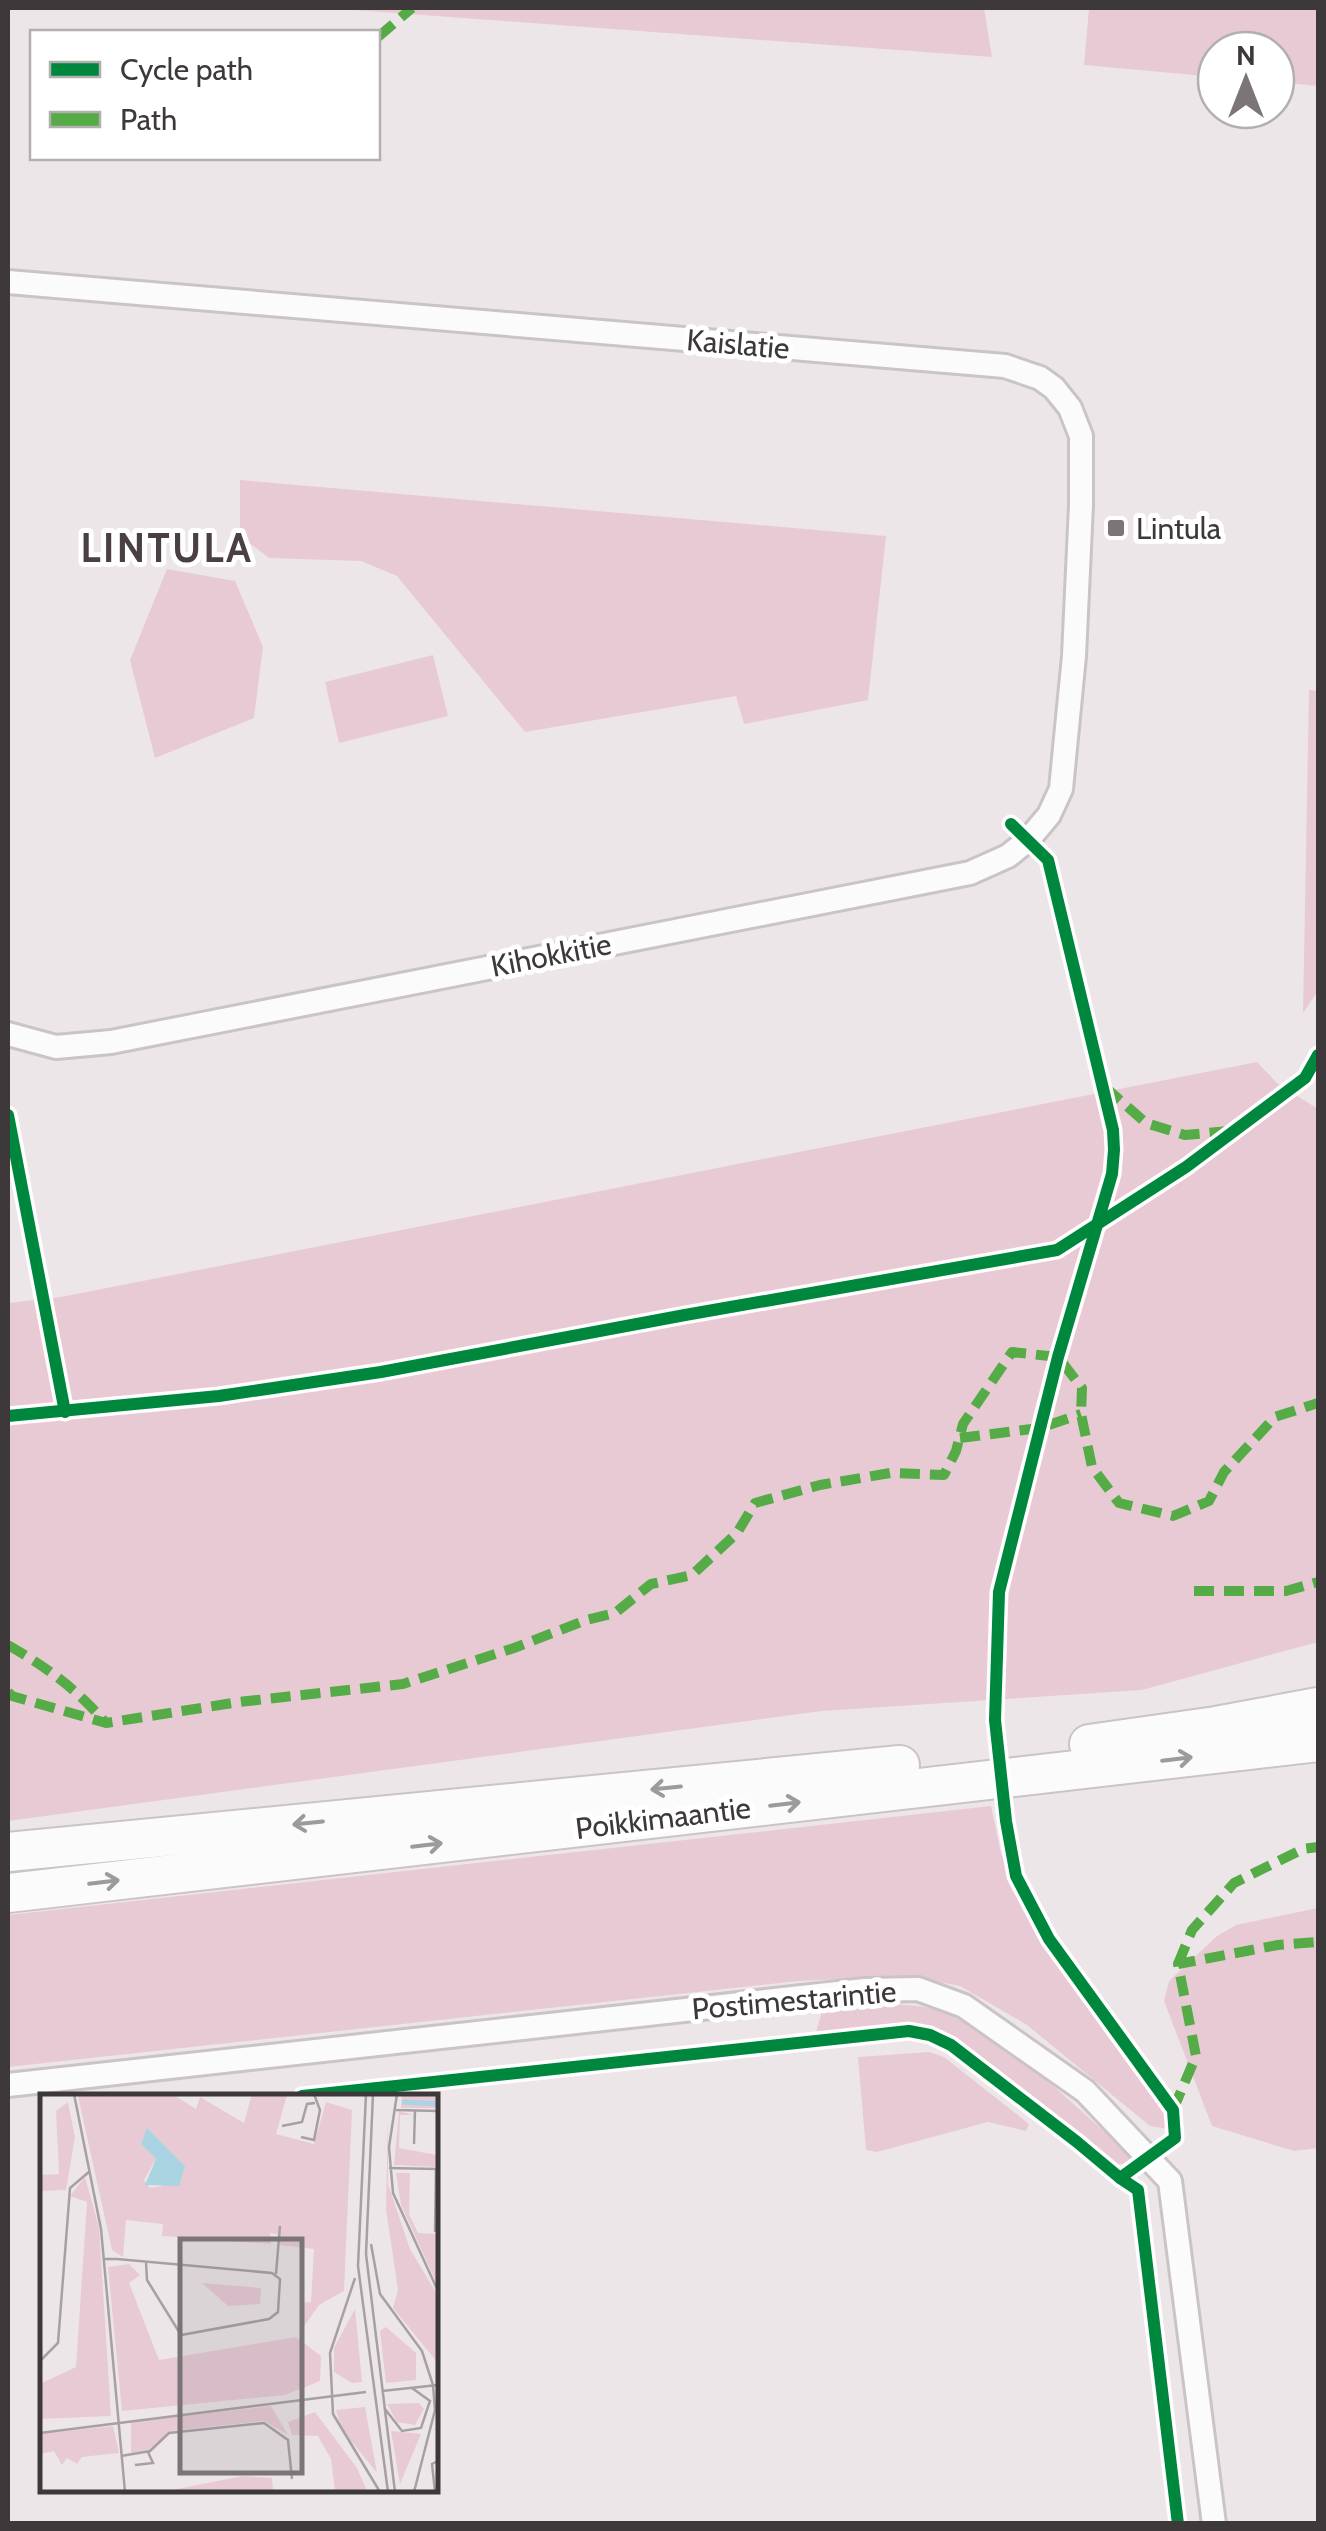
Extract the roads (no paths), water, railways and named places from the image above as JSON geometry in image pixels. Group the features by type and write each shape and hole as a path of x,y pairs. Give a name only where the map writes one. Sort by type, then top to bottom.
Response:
{"main road":[{"name":"Poikkimaantie","path":"8,1852 1034,1752 1318,1707"},
{"name":"Poikkimaantie","path":"8,1894 1318,1742"}],"street":[{"name":"Kaislatie","path":"8,282 1005,366 1040,378 1070,408 1082,436 1079,580 1062,789"},
{"name":"Kihokkitie","path":"8,1034 56,1048 111,1042 970,873 1008,856 1028,840 1049,815 1062,789"},
{"name":"Postimestarintie","path":"8,2085 866,1990 918,1989 964,2006 1085,2090 1170,2181 1214,2524"}],"place":[{"name":"Lintula","path":"1116,528"}],"district":[{"name":"LINTULA","path":"167,547"}]}
